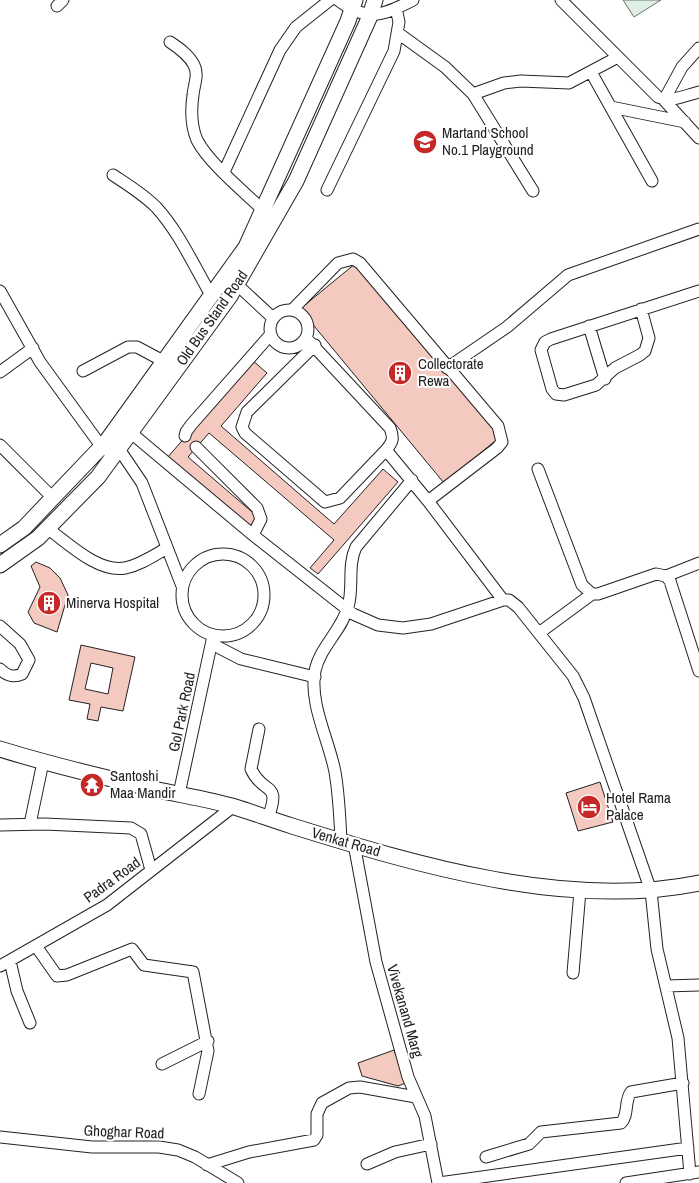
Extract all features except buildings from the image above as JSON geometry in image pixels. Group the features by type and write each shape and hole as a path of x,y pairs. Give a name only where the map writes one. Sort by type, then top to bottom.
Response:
{"main road":[{"name":"Old Bus Stand Road","path":"0,565 47,528 98,477 237,285 296,181 370,16 374,0"},
{"name":"Old Bus Stand Road","path":"0,545 24,528 101,446 165,362 246,247 353,5"},
{"name":"Venkat Road","path":"0,749 43,762 234,806 347,843 471,874 580,891 651,891 699,884"}],"street":[{"path":"224,172 280,50 296,28 330,0"},
{"path":"338,0 353,5 370,16 383,14 413,0"},
{"path":"561,0 658,97 664,100 699,138"},
{"path":"327,190 394,51 398,33 396,8"},
{"path":"398,33 445,67 473,94 533,191"},
{"path":"170,42 184,52 195,66 197,76 193,96 192,124 197,141 224,172 262,210"},
{"path":"664,100 682,67 699,48"},
{"path":"473,94 504,83 521,81 569,83 618,57"},
{"path":"591,72 652,181"},
{"path":"664,100 699,92"},
{"path":"612,107 685,122"},
{"path":"113,175 135,189 156,208 175,232 211,295"},
{"path":"447,368 507,327 568,275 699,229"},
{"path":"292,310 338,263 353,259 360,263 498,426 502,442 497,448 428,501"},
{"path":"226,273 273,318"},
{"path":"0,290 40,362 101,446 117,452 142,483 182,586 182,602 187,617 198,629 241,659 315,677 320,656 348,610 352,587 352,556 356,547 412,480"},
{"path":"641,309 649,338 645,351 615,368 596,384 564,395 556,394 552,389 542,346 551,338 699,290"},
{"path":"186,436 186,432 191,425 271,334 273,318 281,311 292,310 306,318 308,329 306,338 297,346 286,348 277,343 271,334"},
{"path":"589,326 605,378"},
{"path":"306,338 316,346 390,428 393,436 392,442 386,450 340,498 325,502 245,433 242,427 246,412 316,346"},
{"path":"83,371 128,347 137,347 165,362"},
{"path":"0,372 33,348"},
{"path":"0,358 11,364"},
{"path":"130,432 253,535 348,610 378,624 403,628 431,624 503,600"},
{"path":"0,445 53,498"},
{"path":"196,447 257,508 262,519 253,535"},
{"path":"386,450 412,480 503,600 515,604 573,676 584,698 651,891 657,949 678,1038 688,1148 694,1173 626,1183"},
{"path":"538,469 582,585 592,594"},
{"path":"47,528 108,568 123,568 139,564 167,548"},
{"path":"182,586 188,571 194,565 200,560 216,554 232,554 240,557 247,560 258,572 264,588 264,604 257,619 245,630 213,640"},
{"path":"539,633 592,594 598,594 656,574 666,576 699,563"},
{"path":"666,576 670,581 694,636 699,671"},
{"path":"0,626 20,644 29,660 22,674 16,677 5,674 0,669"},
{"name":"Gol Park Road","path":"179,794 213,640"},
{"name":"Vivekanand Marg","path":"315,677 315,690 335,771 347,843 376,962 408,1077 425,1116 438,1183"},
{"path":"259,728 251,769 259,782 273,793 275,800 268,818"},
{"path":"30,824 43,762"},
{"name":"Padra Road","path":"5,964 107,905 234,806"},
{"path":"0,825 30,824 131,828 141,834 151,870"},
{"path":"573,973 580,891"},
{"path":"36,946 57,976 67,975 132,949 144,965 193,972 208,1042 207,1059 199,1094"},
{"path":"5,964 30,1023"},
{"path":"666,986 699,985"},
{"path":"162,1064 208,1042"},
{"path":"486,1157 529,1144 541,1132 621,1123 624,1119 628,1096 631,1092 683,1084"},
{"path":"207,1165 249,1152 314,1140 317,1136 317,1114 322,1103 349,1088 360,1087 416,1097"},
{"name":"Ghoghar Road","path":"0,1137 11,1140 92,1147 159,1147 178,1150 207,1165 227,1179 238,1183"},
{"path":"366,1164 395,1152 431,1144"},
{"path":"438,1183 688,1148"}],"green space":[{"path":"623,0 661,0 634,17"}],"place":[{"name":"Martand School No.1 Playground","path":"425,142"},
{"name":"Collectorate Rewa","path":"400,373"},
{"name":"Minerva Hospital","path":"49,603"},
{"name":"Santoshi Maa Mandir","path":"92,785"},
{"name":"Hotel Rama Palace","path":"589,807"}]}
